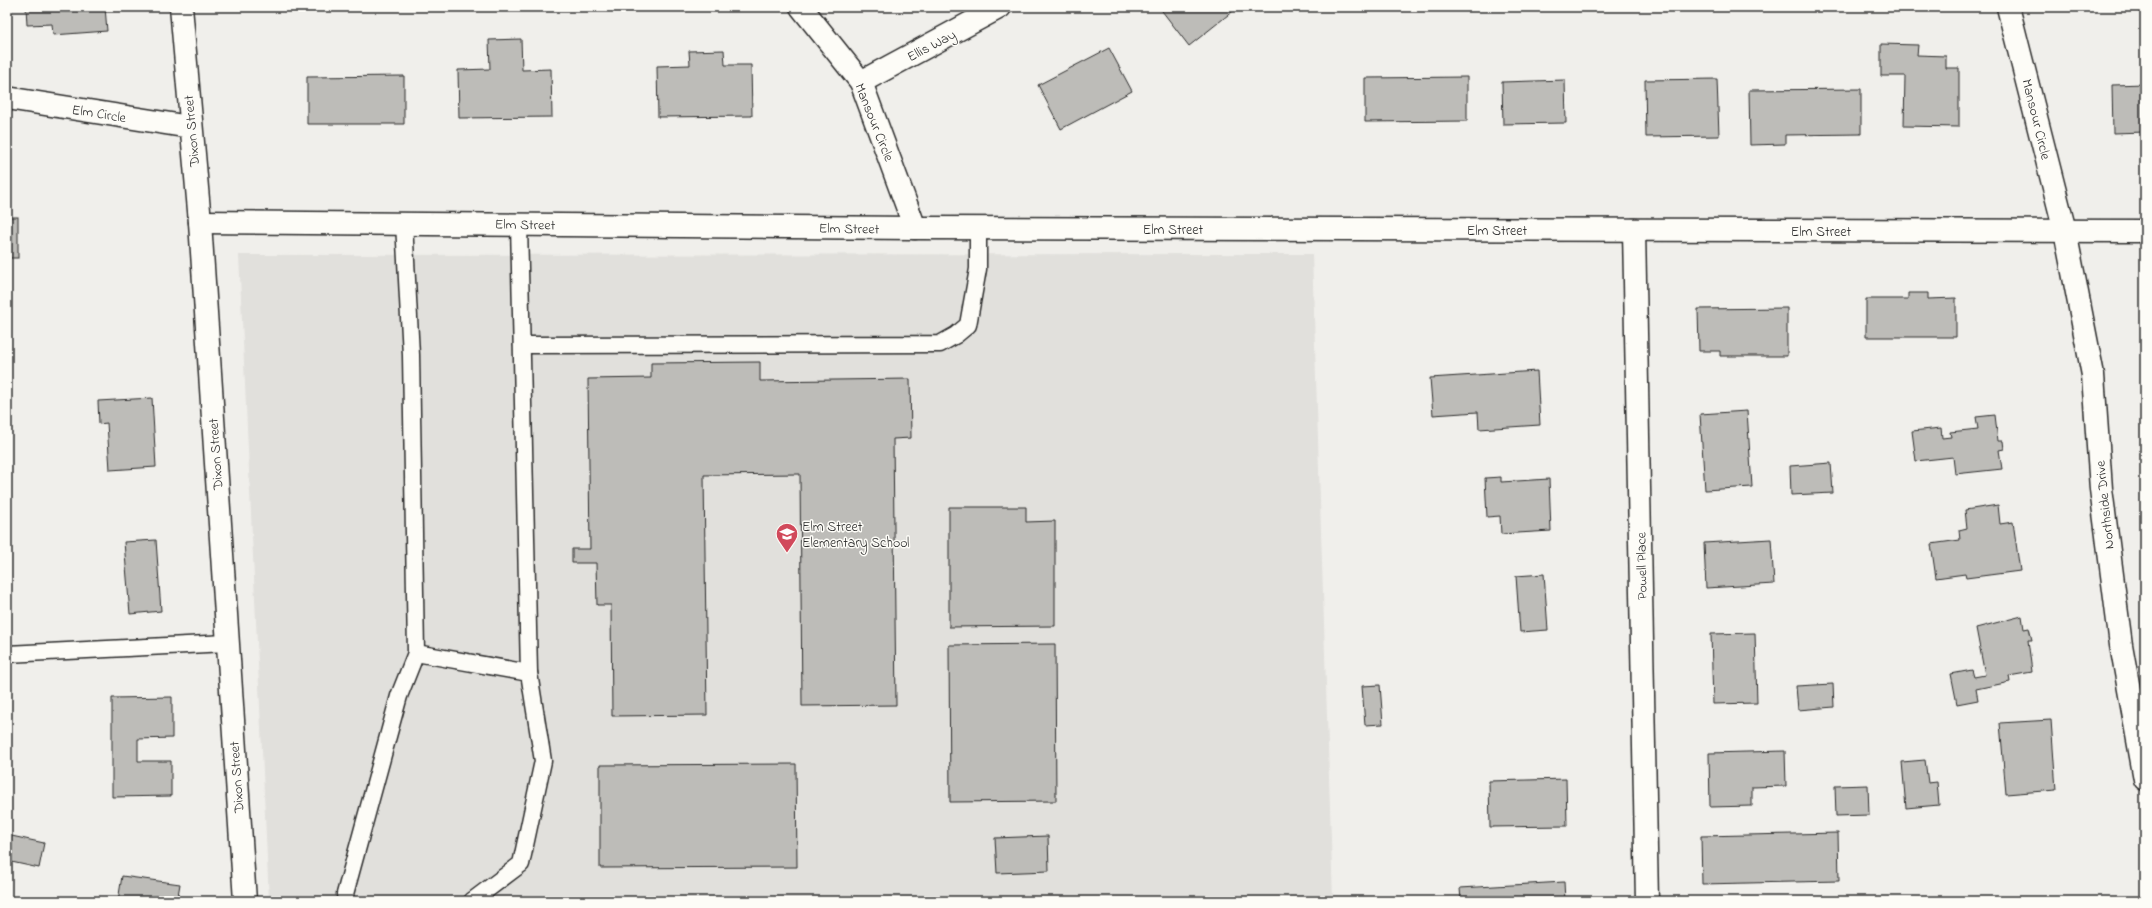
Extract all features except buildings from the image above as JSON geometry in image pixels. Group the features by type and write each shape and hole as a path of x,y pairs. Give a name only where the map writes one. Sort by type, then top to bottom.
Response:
{"street":[{"name":"Dixon Street","path":"181,7 190,127 200,222 245,901"},
{"name":"Mansour Circle","path":"801,7 861,82 915,228"},
{"name":"Ellis Way","path":"861,82 1000,7"},
{"name":"Mansour Circle","path":"2008,7 2065,231"},
{"name":"Elm Circle","path":"7,98 190,127"},
{"name":"Elm Street","path":"200,222 915,228 2145,231"},
{"name":"Powell Place","path":"1634,230 1647,901"},
{"name":"Northside Drive","path":"2065,231 2093,375 2101,489 2121,645 2145,779"}],"lane":[{"path":"346,901 345,894 399,696 416,653 411,354 404,223"},
{"path":"472,901 521,864 542,761 529,673 519,224"},
{"path":"522,345 940,344 956,336 968,325 978,269 978,228"},
{"path":"7,654 227,643"},
{"path":"416,653 529,673"}],"shaded area":[{"name":"Elm Street Elementary School","path":"1312,254 1333,901 269,901 239,255"}],"place":[{"name":"Elm Street Elementary School","path":"787,554"}]}
